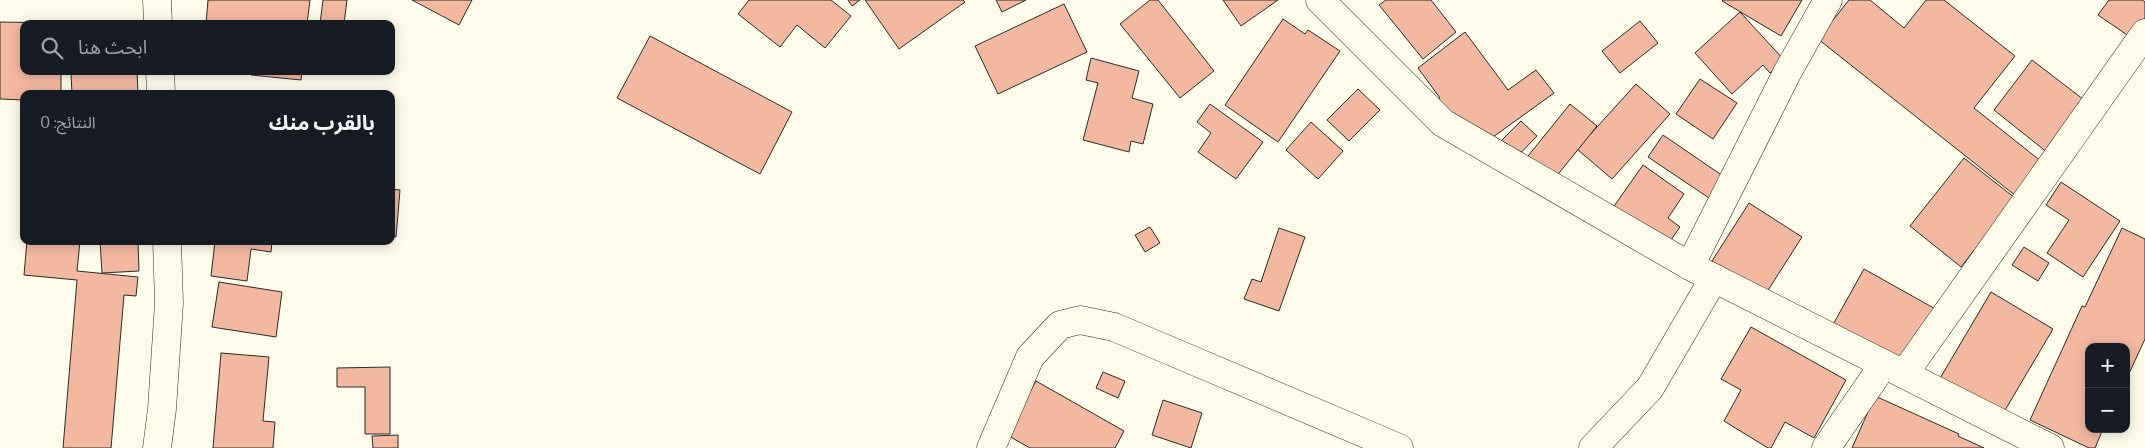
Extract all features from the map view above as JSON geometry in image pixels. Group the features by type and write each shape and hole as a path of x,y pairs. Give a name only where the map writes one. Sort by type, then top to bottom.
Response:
{"street":[{"path":"156,0 158,20"},
{"path":"1690,266 1787,73 1828,0"},
{"path":"1326,2 1443,123 1690,266 2050,448"},
{"path":"1826,448 1894,369 2145,33"},
{"path":"160,75 161,90"},
{"path":"157,448 162,409 169,302 167,245"},
{"path":"1593,448 1650,388 1714,278"},
{"path":"991,448 1030,357 1060,325 1080,320 1114,327 1399,448"}],"building":[{"path":"208,0 310,0 308,20 206,20"},
{"path":"323,0 347,0 344,20 320,20"},
{"path":"412,0 472,0 459,25"},
{"path":"749,0 831,0 851,16 825,48 797,25 780,47 738,14"},
{"path":"848,0 860,0 852,6"},
{"path":"865,0 963,0 965,2 899,49"},
{"path":"996,0 1026,0 1002,12"},
{"path":"1150,0 1158,0 1214,71 1180,98 1120,24"},
{"path":"1223,0 1278,0 1241,26"},
{"path":"1386,0 1431,0 1456,32 1423,59 1379,5"},
{"path":"1723,0 1802,0 1781,36"},
{"path":"1849,0 1870,0 1904,28 1926,0 1944,0 2015,56 1974,108 2047,166 2021,200 1818,39"},
{"path":"2109,0 2142,0 2145,2 2145,21 2133,39 2098,15"},
{"path":"1064,4 1087,52 998,94 975,46"},
{"path":"1740,12 1784,60 1770,73 1763,65 1732,94 1695,53"},
{"path":"1283,19 1305,34 1308,30 1340,51 1278,142 1225,105"},
{"path":"1640,21 1658,43 1620,73 1602,51"},
{"path":"0,22 20,22 20,75 61,75 61,90 20,90 20,100 0,99"},
{"path":"1465,32 1508,90 1536,70 1554,93 1475,150 1438,100 1440,98 1418,68"},
{"path":"650,36 792,112 760,174 617,98"},
{"path":"1091,58 1139,71 1132,98 1153,104 1143,144 1131,141 1129,152 1083,140 1098,83 1086,80"},
{"path":"2032,60 2092,106 2053,157 1994,110"},
{"path":"71,75 137,75 138,90 72,90"},
{"path":"251,75 302,75 301,80"},
{"path":"1700,79 1737,103 1713,139 1676,114"},
{"path":"1636,84 1670,114 1612,179 1577,149"},
{"path":"1358,89 1380,110 1349,141 1327,120"},
{"path":"1210,104 1263,142 1236,179 1198,152 1211,133 1197,122"},
{"path":"1570,104 1597,126 1547,188 1520,166"},
{"path":"1521,121 1537,136 1508,166 1492,150"},
{"path":"1311,122 1343,151 1318,179 1286,150"},
{"path":"1663,135 1723,176 1709,198 1648,157"},
{"path":"1964,158 2015,198 1961,267 1910,226"},
{"path":"1643,165 1684,194 1668,218 1680,227 1666,247 1612,209"},
{"path":"2061,182 2120,221 2083,277 2047,253 2069,220 2046,205"},
{"path":"395,189 400,190 395,237"},
{"path":"1749,203 1802,237 1765,295 1712,261"},
{"path":"1150,227 1160,243 1145,252 1135,235"},
{"path":"1279,228 1305,237 1279,311 1244,299 1252,279 1261,282"},
{"path":"2122,228 2145,239 2145,339 2130,371 2130,343 2085,343 2085,433 2101,433 2095,448 2089,448 2030,420 2082,306 2085,307"},
{"path":"27,245 80,245 77,271 138,277 136,296 124,295 111,448 63,448 77,280 24,275"},
{"path":"100,245 138,245 139,271 102,273"},
{"path":"215,245 272,245 271,252 251,249 247,281 211,276"},
{"path":"2024,247 2049,263 2038,281 2012,265"},
{"path":"1864,269 1939,311 1907,370 1831,328"},
{"path":"219,282 282,292 276,337 212,327"},
{"path":"1991,292 2053,329 2001,417 1939,380"},
{"path":"1751,327 1846,380 1814,438 1785,422 1771,448 1768,448 1724,421 1741,390 1721,379"},
{"path":"221,353 269,357 263,421 275,422 273,448 213,448"},
{"path":"390,367 390,434 365,434 365,387 337,387 337,368"},
{"path":"1103,372 1125,381 1118,398 1096,388"},
{"path":"1036,381 1124,431 1115,448 1030,448 1007,435"},
{"path":"1875,396 1959,434 1958,436 1984,448 1852,448"},
{"path":"1163,400 1202,413 1191,448 1152,435"},
{"path":"398,435 398,448 373,448 372,436"}]}
